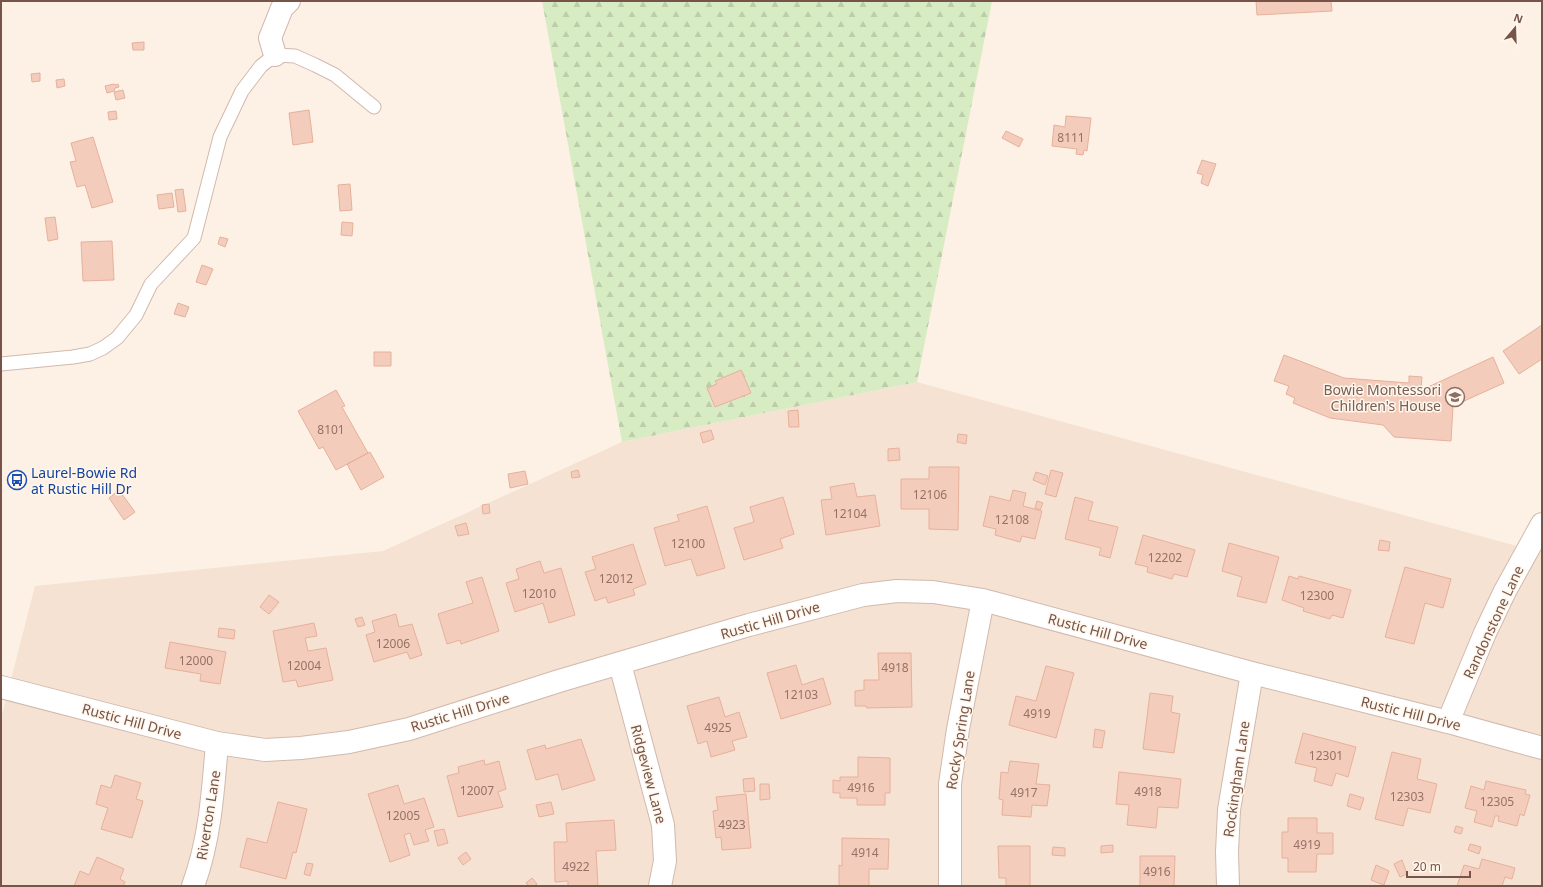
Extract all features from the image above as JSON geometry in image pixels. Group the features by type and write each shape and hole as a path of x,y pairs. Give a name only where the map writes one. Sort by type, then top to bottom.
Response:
{"street":[{"path":"274,56 270,38 282,8 289,1"},
{"name":"Randonstone Lane","path":"1448,722 1484,633 1542,524"},
{"name":"Rustic Hill Drive","path":"1,687 218,743 265,750 301,748 349,742 409,728 559,681 749,625 862,595 897,591 926,592 983,600 1252,673 1448,722 1542,748"},
{"name":"Rocky Spring Lane","path":"950,886 950,784 958,729 983,600"},
{"name":"Ridgeview Lane","path":"620,664 663,825 665,861 660,886"},
{"name":"Rockingham Lane","path":"1228,886 1227,852 1229,810 1252,673"},
{"name":"Riverton Lane","path":"193,886 200,866 209,830 218,743"}],"lane":[{"path":"1,364 73,358 90,354 117,338 136,314 151,284 194,238 220,137 242,91 261,66 274,56 295,56 335,75 374,106"}],"shaded area":[{"path":"917,382 1542,553 1542,886 1,886 1,718 35,586 383,551 622,442"}],"green space":[{"path":"542,1 992,1 917,382 622,442"}],"building":[{"path":"1256,1 1331,1 1332,11 1257,15"},
{"path":"144,42 144,50 133,50 132,43"},
{"path":"40,73 40,81 32,82 31,74"},
{"path":"64,79 65,86 57,88 56,80"},
{"path":"118,84 119,87 115,88 114,91 107,93 105,86"},
{"path":"123,90 125,98 116,100 114,92"},
{"path":"309,110 313,142 293,145 289,113"},
{"path":"116,111 117,119 109,120 108,112"},
{"path":"1066,116 1091,118 1087,151 1084,150 1083,155 1076,154 1077,149 1052,146 1054,125 1065,127"},
{"path":"1006,131 1023,139 1019,147 1002,138"},
{"path":"93,137 113,202 92,208 85,185 77,187 70,162 76,161 71,143"},
{"path":"1202,160 1216,164 1208,186 1201,183 1203,175 1197,173"},
{"path":"350,184 352,210 340,211 338,185"},
{"path":"183,189 186,211 178,212 175,190"},
{"path":"172,193 174,207 159,209 157,195"},
{"path":"55,217 58,239 48,241 45,218"},
{"path":"342,222 353,223 352,236 341,235"},
{"path":"220,237 228,239 225,247 218,244"},
{"path":"112,241 114,280 83,281 81,242"},
{"path":"202,265 213,269 206,285 196,282"},
{"path":"178,303 189,307 185,317 174,314"},
{"path":"1542,325 1542,359 1519,374 1503,351"},
{"path":"374,352 391,352 391,366 374,366"},
{"path":"1284,355 1344,378 1409,383 1409,376 1422,377 1421,388 1426,388 1493,357 1504,383 1453,406 1451,441 1394,437 1383,425 1330,418 1293,403 1295,398 1286,394 1289,386 1274,381"},
{"path":"741,370 751,393 715,407 707,388 717,384 715,381"},
{"path":"336,390 345,406 342,407 368,453 336,470 323,447 319,449 298,411"},
{"path":"798,410 799,427 789,427 788,411"},
{"path":"711,430 714,439 703,443 700,433"},
{"path":"958,434 967,435 966,444 957,442"},
{"path":"899,448 900,460 888,461 888,449"},
{"path":"370,452 384,477 361,490 347,464"},
{"path":"929,467 959,467 958,530 929,529 929,509 901,509 901,479 929,479"},
{"path":"578,470 580,477 572,478 571,472"},
{"path":"1051,470 1063,473 1056,497 1045,494"},
{"path":"525,471 528,484 510,488 508,474"},
{"path":"1036,472 1048,476 1045,485 1033,480"},
{"path":"854,483 857,497 875,495 880,526 826,535 821,500 832,499 830,487"},
{"path":"119,490 135,512 124,520 109,498"},
{"path":"1013,490 1026,493 1023,506 1042,511 1035,539 1022,536 1020,542 995,535 996,529 983,526 990,496 1010,501"},
{"path":"783,497 794,534 780,539 783,548 744,560 734,528 754,522 750,507"},
{"path":"1075,497 1093,502 1088,520 1118,527 1110,558 1099,555 1101,548 1065,539"},
{"path":"1037,501 1043,503 1040,510 1035,508"},
{"path":"489,504 490,513 483,514 482,505"},
{"path":"707,506 725,568 697,576 691,559 665,566 654,528 679,521 677,515"},
{"path":"466,523 469,534 458,536 455,526"},
{"path":"1143,535 1195,550 1187,577 1174,574 1172,579 1147,572 1148,567 1135,564"},
{"path":"1380,540 1390,542 1389,551 1378,550"},
{"path":"1229,543 1279,557 1266,603 1237,596 1242,577 1222,571"},
{"path":"633,544 646,584 633,589 635,595 608,603 606,597 595,601 585,572 596,569 592,557"},
{"path":"540,561 544,573 561,568 575,615 549,623 543,603 515,612 506,583 519,579 516,569"},
{"path":"1405,567 1451,579 1443,608 1425,603 1414,644 1385,637"},
{"path":"1289,576 1298,579 1299,576 1351,590 1343,618 1332,615 1330,619 1303,611 1304,608 1282,600"},
{"path":"482,577 499,631 461,644 460,640 447,644 438,614 473,603 466,582"},
{"path":"269,595 279,602 269,614 260,607"},
{"path":"396,614 399,627 412,624 422,655 410,659 407,652 374,662 366,635 375,632 372,621"},
{"path":"362,617 365,625 358,627 355,619"},
{"path":"314,623 317,636 305,638 308,651 326,648 333,680 298,687 296,680 283,682 273,631"},
{"path":"219,628 235,630 234,639 218,637"},
{"path":"170,642 226,652 220,684 200,681 201,674 165,668"},
{"path":"878,653 911,653 912,707 867,708 866,706 855,706 855,691 864,690 864,680 879,680"},
{"path":"796,665 802,685 823,678 831,704 781,719 767,673"},
{"path":"1046,666 1074,673 1056,738 1009,725 1016,696 1036,701"},
{"path":"1150,693 1173,696 1171,712 1180,714 1174,753 1143,749"},
{"path":"719,697 725,717 739,712 747,737 732,741 735,750 711,757 707,741 698,744 687,706"},
{"path":"1095,729 1105,731 1102,748 1093,747"},
{"path":"1303,733 1356,747 1348,777 1336,773 1332,786 1314,781 1317,768 1295,763"},
{"path":"581,739 595,780 562,790 558,774 536,780 527,750 545,745 546,749"},
{"path":"1392,752 1421,759 1417,779 1437,784 1430,813 1408,808 1403,826 1375,819"},
{"path":"858,757 890,758 890,793 885,793 885,805 857,805 857,798 840,798 840,793 833,793 833,780 840,781 840,777 858,777"},
{"path":"484,760 485,765 499,761 506,789 498,792 503,807 458,817 447,776 459,773 458,767"},
{"path":"1010,761 1039,764 1036,784 1050,785 1047,806 1032,805 1031,817 1002,815 1003,800 999,799 1001,772 1008,773"},
{"path":"1119,772 1181,779 1178,808 1158,807 1156,828 1127,825 1129,805 1116,804"},
{"path":"115,775 141,783 136,799 143,801 132,838 101,829 108,808 96,804 101,785 111,788"},
{"path":"754,778 755,791 744,792 743,779"},
{"path":"1486,781 1526,790 1525,794 1530,795 1524,816 1520,814 1517,826 1498,821 1499,816 1495,816 1492,827 1474,822 1477,811 1465,808 1471,786 1484,790"},
{"path":"760,784 769,784 770,799 760,800"},
{"path":"398,785 404,804 424,798 434,827 425,830 429,841 414,845 410,833 404,835 410,855 390,862 368,794"},
{"path":"746,794 751,848 722,850 721,837 716,838 713,811 718,810 716,797"},
{"path":"1350,794 1364,798 1360,810 1347,806"},
{"path":"278,802 307,809 296,853 293,852 286,879 240,867 247,838 267,843"},
{"path":"551,802 554,814 539,817 536,805"},
{"path":"1288,818 1317,818 1317,833 1333,833 1333,854 1317,854 1316,872 1288,872 1288,858 1282,858 1282,832 1288,832"},
{"path":"614,820 616,850 596,851 598,886 568,886 568,881 555,882 554,842 567,842 566,823"},
{"path":"1456,826 1463,828 1461,834 1454,832"},
{"path":"444,829 448,843 438,846 434,831"},
{"path":"842,838 889,839 888,869 869,869 869,886 839,886 839,865 842,866"},
{"path":"1470,844 1481,847 1479,854 1468,850"},
{"path":"1113,845 1113,852 1101,853 1101,846"},
{"path":"998,846 1030,846 1030,886 1006,886 1006,878 999,878"},
{"path":"1053,847 1065,848 1065,856 1052,855"},
{"path":"466,852 471,859 463,865 458,858"},
{"path":"1140,856 1175,856 1174,886 1140,886"},
{"path":"97,857 124,869 120,879 125,882 123,886 74,886 80,871 89,875"},
{"path":"1482,859 1515,868 1512,879 1505,877 1502,886 1457,886 1464,865 1479,869"},
{"path":"1402,860 1407,874 1400,877 1394,864"},
{"path":"307,863 313,864 310,876 304,874"},
{"path":"1376,865 1389,871 1384,885 1371,880"},
{"path":"532,878 537,884 534,886 529,886 526,883"}],"place":[{"name":"Bowie Montessori Children's House","path":"1455,397"},
{"name":"Laurel-Bowie Rd at Rustic Hill Dr","path":"17,480"}]}
